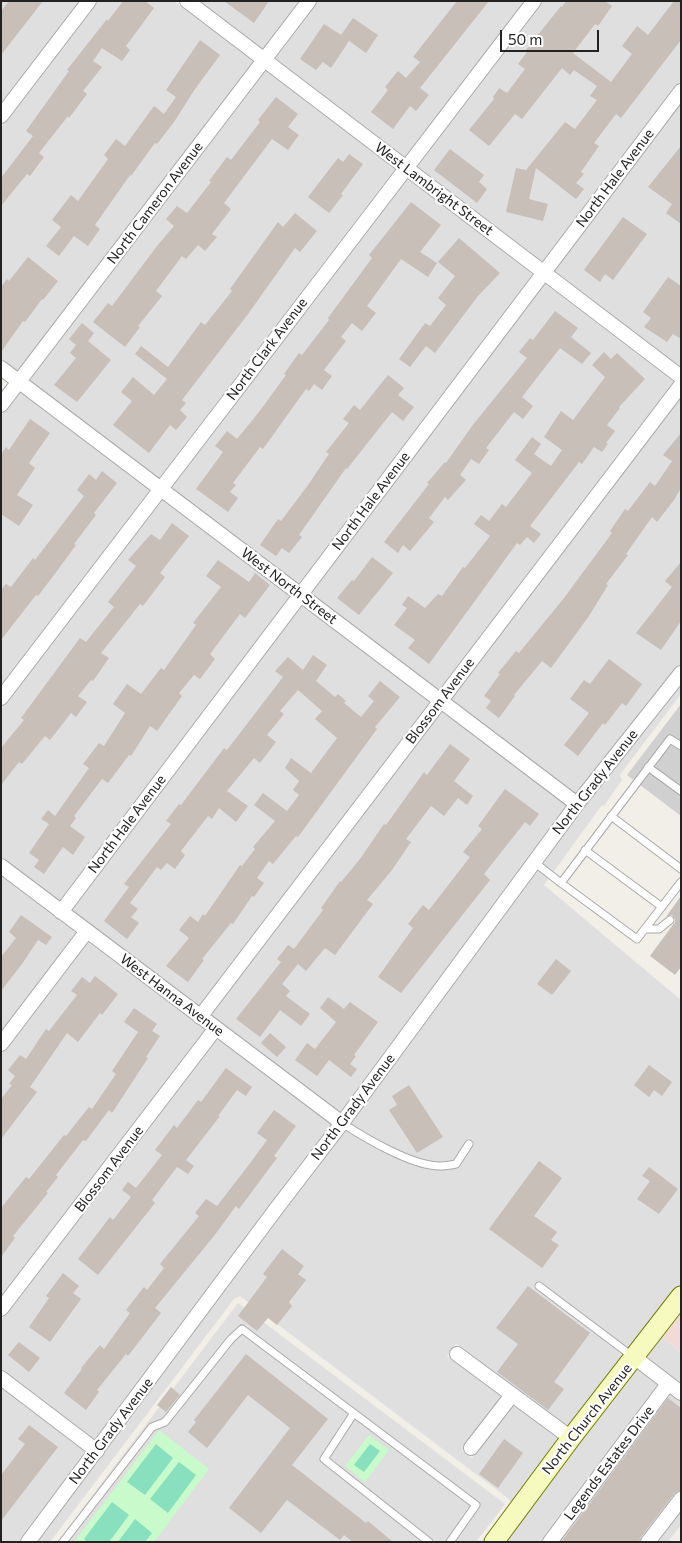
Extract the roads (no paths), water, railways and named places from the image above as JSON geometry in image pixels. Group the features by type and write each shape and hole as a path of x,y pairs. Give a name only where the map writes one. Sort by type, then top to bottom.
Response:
{"street":[{"path":"1,116 89,1"},
{"name":"West Lambright Street","path":"187,1 681,377"},
{"name":"North Cameron Avenue","path":"1,405 309,1"},
{"name":"North Clark Avenue","path":"1,698 405,167 534,1"},
{"name":"North Hale Avenue","path":"61,912 681,91"},
{"name":"West North Street","path":"1,368 577,804"},
{"name":"Blossom Avenue","path":"200,1017 681,385"},
{"name":"North Grady Avenue","path":"28,1542 276,1209 342,1124 577,804 681,674"},
{"name":"West Hanna Avenue","path":"1,866 342,1124"},
{"path":"1,1044 87,931"},
{"name":"Blossom Avenue","path":"1,1309 216,1028"},
{"name":"North Church Avenue","path":"494,1542 571,1438 681,1296"},
{"path":"457,1354 571,1438"},
{"path":"634,1358 681,1393"},
{"path":"1,1378 97,1451"},
{"name":"Legends Estates Drive","path":"550,1542 668,1384"},
{"path":"471,1448 512,1395"},
{"path":"648,1542 681,1499"}],"lane":[{"path":"561,883 670,738 681,746"},
{"path":"648,767 681,791"},
{"path":"611,816 681,869"},
{"path":"585,850 662,907"},
{"path":"534,862 637,939 681,882"},
{"path":"645,929 659,929 670,920"},
{"path":"342,1124 377,1144 426,1164 440,1166 456,1164 468,1144"},
{"path":"539,1286 634,1358"},
{"path":"63,1542 152,1428 164,1422 231,1339 242,1329 476,1505 450,1542"},
{"path":"354,1413 324,1458 429,1542"}]}
